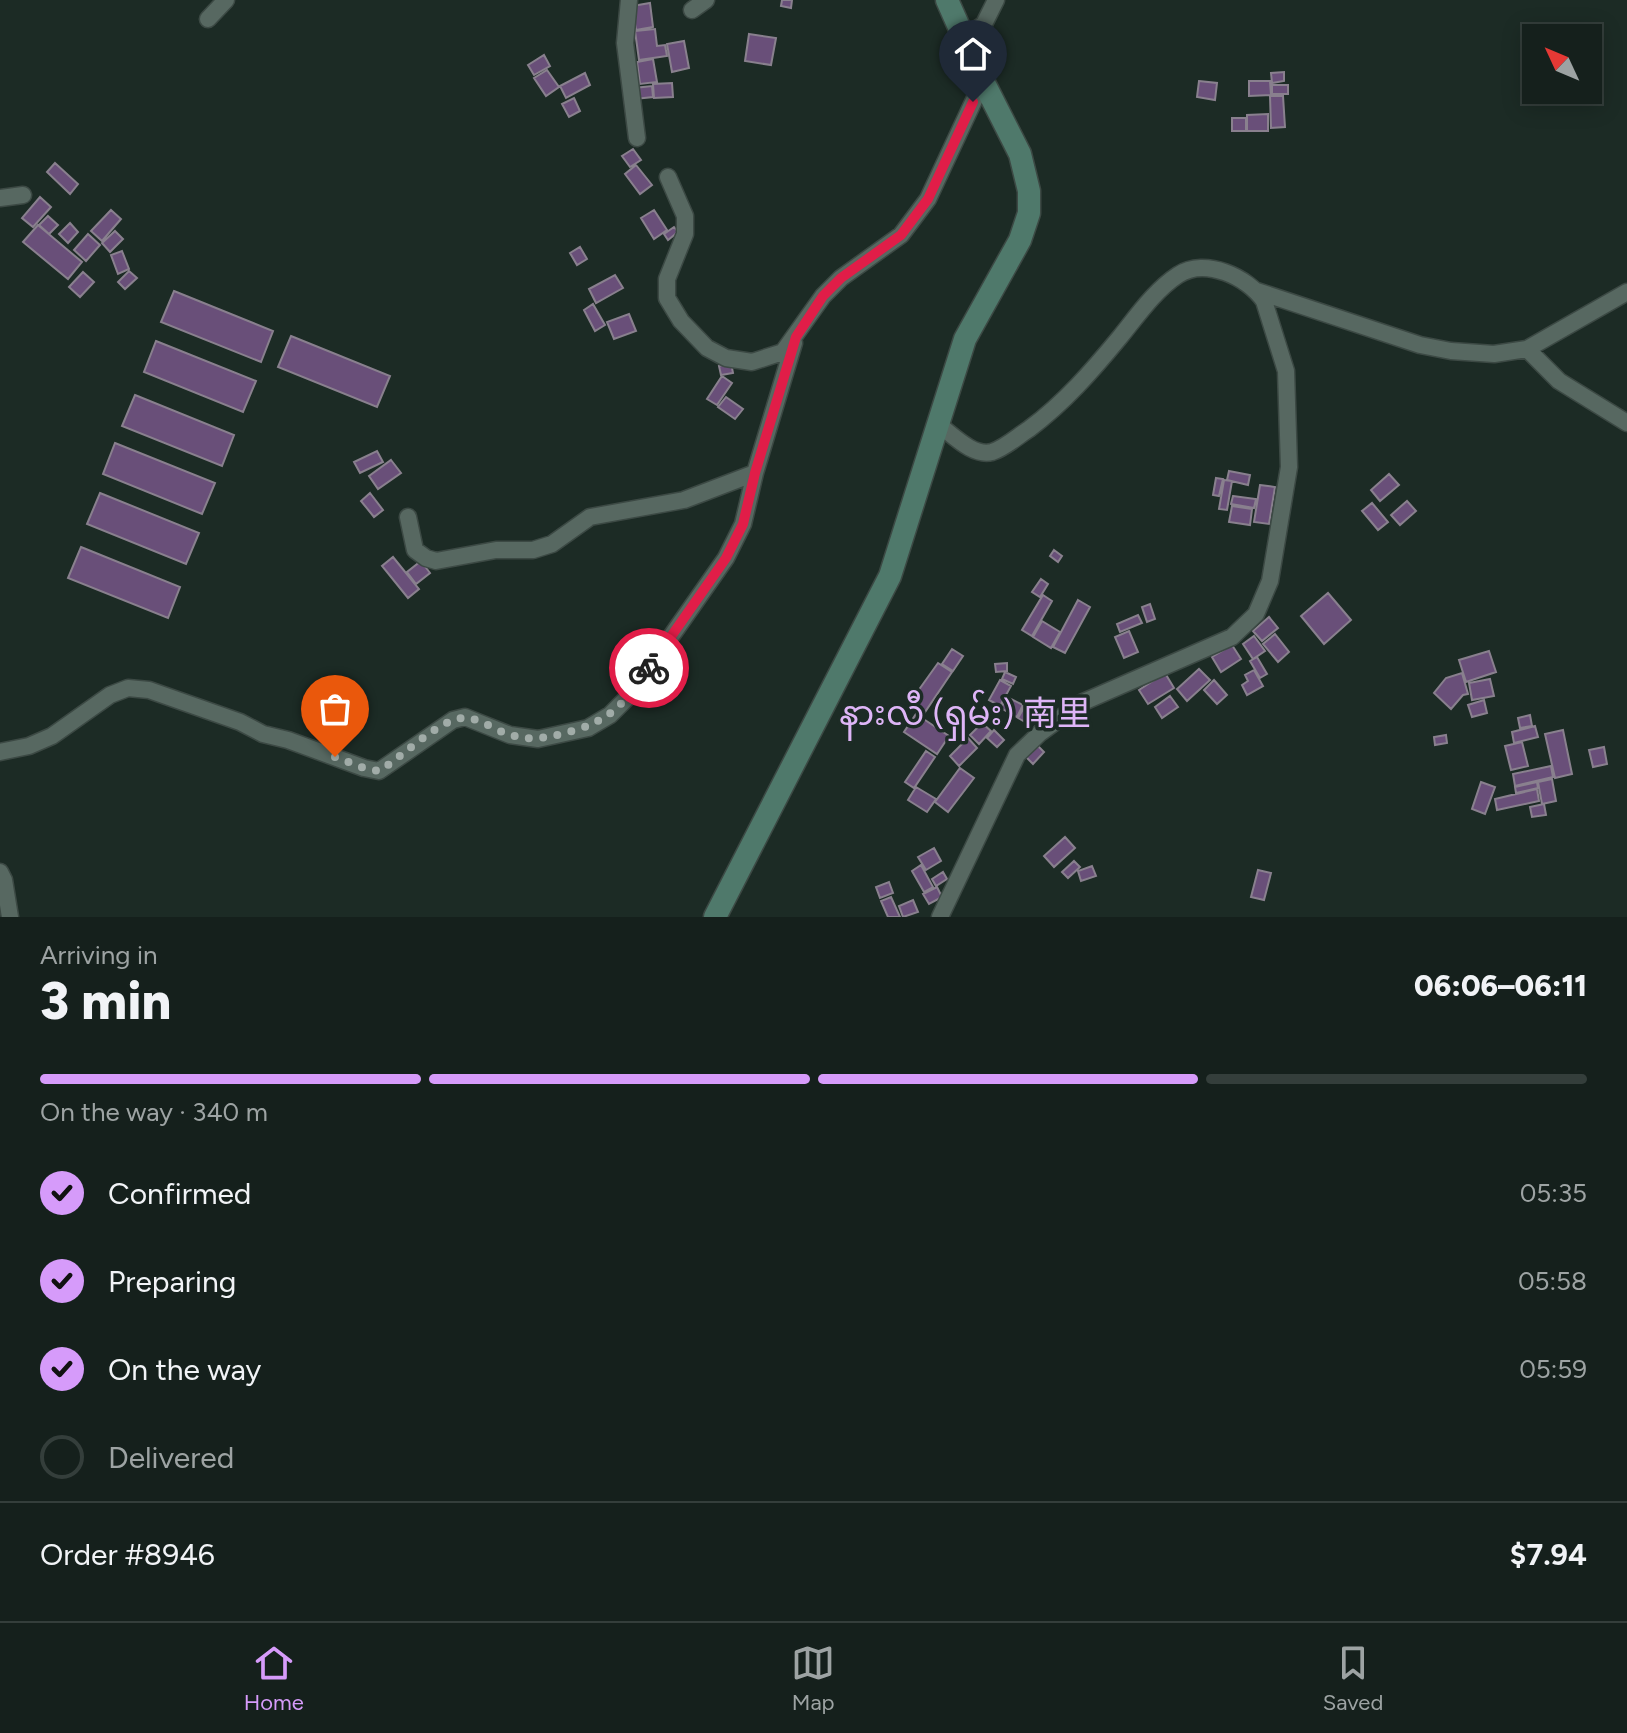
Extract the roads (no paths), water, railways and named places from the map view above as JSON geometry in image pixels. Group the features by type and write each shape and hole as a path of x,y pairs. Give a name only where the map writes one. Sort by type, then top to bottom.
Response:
{"main road":[{"path":"715,917 890,576 965,339 1020,240 1029,213 1029,191 1020,154 947,0"}],"street":[{"path":"208,19 226,0"},
{"path":"629,0 625,43 637,138"},
{"path":"692,10 706,0"},
{"path":"964,38 984,24 996,0"},
{"path":"668,177 685,216 685,234 667,279 667,298 681,321 707,348 726,358 752,362 783,352 823,296 841,278 901,235 928,199 983,81"},
{"path":"0,198 23,195"},
{"path":"939,425 972,449 991,452 1013,440 1045,416 1089,374 1153,298 1180,273 1202,266 1222,271 1257,291 1420,345 1494,354 1527,349 1627,292"},
{"path":"940,917 1017,755 1040,733 1081,703 1232,637 1256,614 1270,581 1289,467 1286,371 1264,301 1257,291"},
{"path":"0,752 29,746 52,736 110,695 128,688 149,690 240,722 263,734 379,771 431,733 465,717 510,735 538,739 588,728 610,715 630,695 726,558 743,524 796,337"},
{"path":"1527,349 1559,381 1627,423"},
{"path":"408,517 415,550 436,561 496,550 533,550 552,544 590,517 684,500 755,473"},
{"path":"0,872 10,917"}],"district":[{"name":"နားလီ (ရှမ်း) 南里","path":"965,713"}]}
